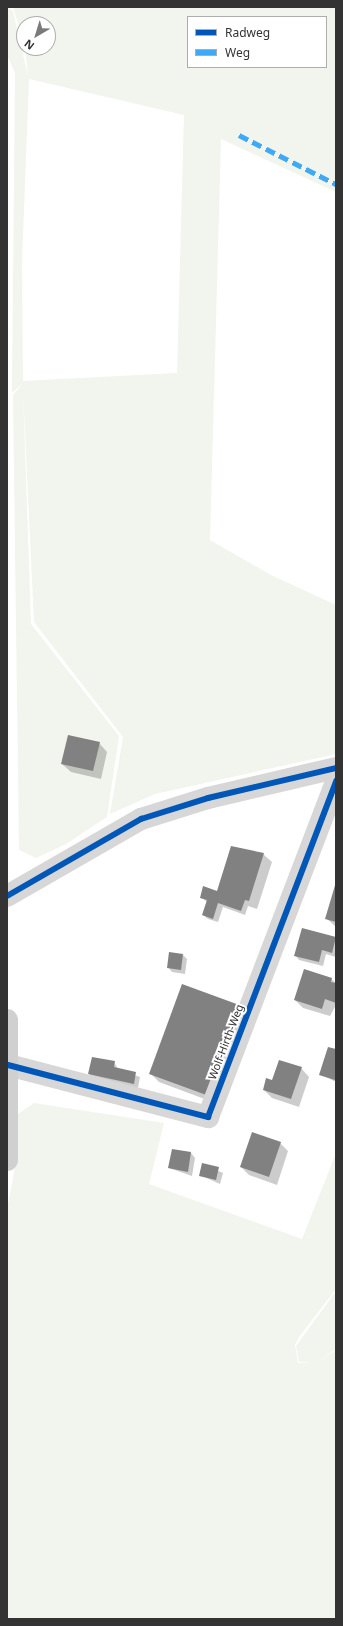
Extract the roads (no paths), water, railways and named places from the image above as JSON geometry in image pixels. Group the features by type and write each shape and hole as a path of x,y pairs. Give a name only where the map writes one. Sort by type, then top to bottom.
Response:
{"street":[{"path":"7,896 141,819 208,798 336,768"},
{"name":"Wolf-Hirth-Weg","path":"8,1065 208,1117 336,781"},
{"path":"7,1020 7,1160"}]}
